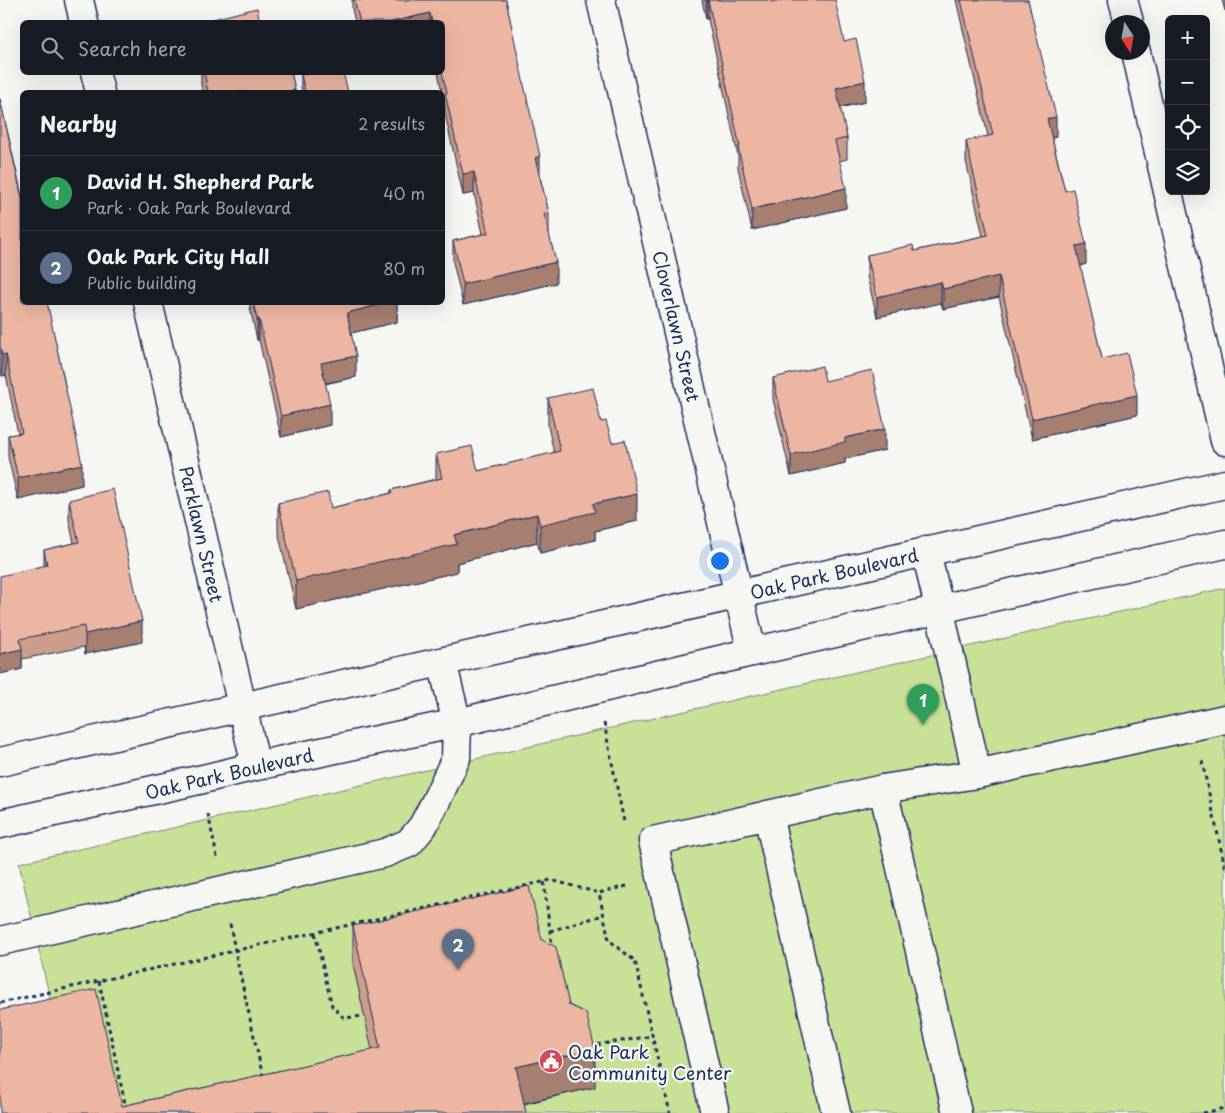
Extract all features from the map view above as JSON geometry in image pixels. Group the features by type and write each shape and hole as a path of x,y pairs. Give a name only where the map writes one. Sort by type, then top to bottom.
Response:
{"street":[{"path":"78,0 83,20"},
{"name":"Cloverlawn Street","path":"601,0 752,652"},
{"path":"1124,0 1127,15"},
{"path":"1138,60 1225,441"},
{"path":"96,75 100,90"},
{"name":"Parklawn Street","path":"149,305 256,766"},
{"name":"Oak Park Boulevard","path":"0,762 1225,484"},
{"name":"Oak Park Boulevard","path":"0,824 457,723 752,652 1225,544"},
{"path":"926,551 977,774"},
{"path":"0,941 386,853 409,843 422,826 436,801 456,758 457,723 442,662"},
{"path":"715,1113 652,842 884,789 977,774 1225,719"},
{"path":"884,789 957,1113"},
{"path":"768,815 836,1113"}],"path":[{"path":"604,722 625,827"},
{"path":"1194,726 1225,868"},
{"path":"208,814 235,950 264,1078"},
{"path":"0,1003 551,880 598,893 628,886"},
{"path":"544,882 552,950"},
{"path":"598,893 609,940 636,961 670,1113"},
{"path":"550,931 603,915"},
{"path":"315,933 332,1006 344,1018 365,1016"},
{"path":"99,981 127,1113"},
{"path":"587,1046 653,1036"},
{"path":"1203,1113 1225,1108"}],"green space":[{"path":"1225,588 1225,1113 76,1113 19,863"}],"building":[{"path":"354,0 506,0 540,156 535,158 549,213 544,214 556,262 463,284 453,241 488,233 474,172 463,174 445,93 447,93 443,75 445,75 445,20 432,20 430,13 400,20 359,20"},
{"path":"708,0 771,0 771,2 782,0 835,0 844,42 856,39 865,81 836,88 847,138 835,141 846,188 752,209"},
{"path":"961,0 1028,0 1056,117 1047,119 1065,191 1073,189 1086,244 1076,246 1102,359 1127,353 1137,395 1032,419 999,276 943,289 941,282 877,297 867,255 913,245 914,251 988,235 966,141 993,135"},
{"path":"257,8 260,20 209,20"},
{"path":"205,75 292,75 295,90 208,90"},
{"path":"301,75 344,75 348,90 305,90"},
{"path":"0,99 20,189 20,305 48,305 82,464 18,478 8,435 22,433 6,354 2,355 0,347"},
{"path":"254,305 378,305 347,313 356,356 321,363 330,404 281,416 259,319 257,319"},
{"path":"822,366 825,381 872,370 885,429 845,438 845,442 791,455 773,378"},
{"path":"593,388 601,422 606,421 612,443 625,440 637,494 593,504 595,512 540,525 537,514 454,535 457,544 296,581 278,503 328,492 331,508 392,493 391,490 442,478 436,454 472,446 478,471 560,451 548,398"},
{"path":"113,489 142,621 85,634 84,626 20,639 22,649 0,654 0,576 47,565 44,550 79,542 69,500"},
{"path":"529,886 542,940 556,947 569,1005 586,1013 595,1049 516,1067 526,1113 0,1113 0,1010 96,989 122,1106 380,1048 353,926"}],"place":[{"name":"David H. Shepherd Park","path":"923,725"},
{"name":"Oak Park City Hall","path":"458,970"},
{"name":"Oak Park Community Center","path":"551,1061"}]}
